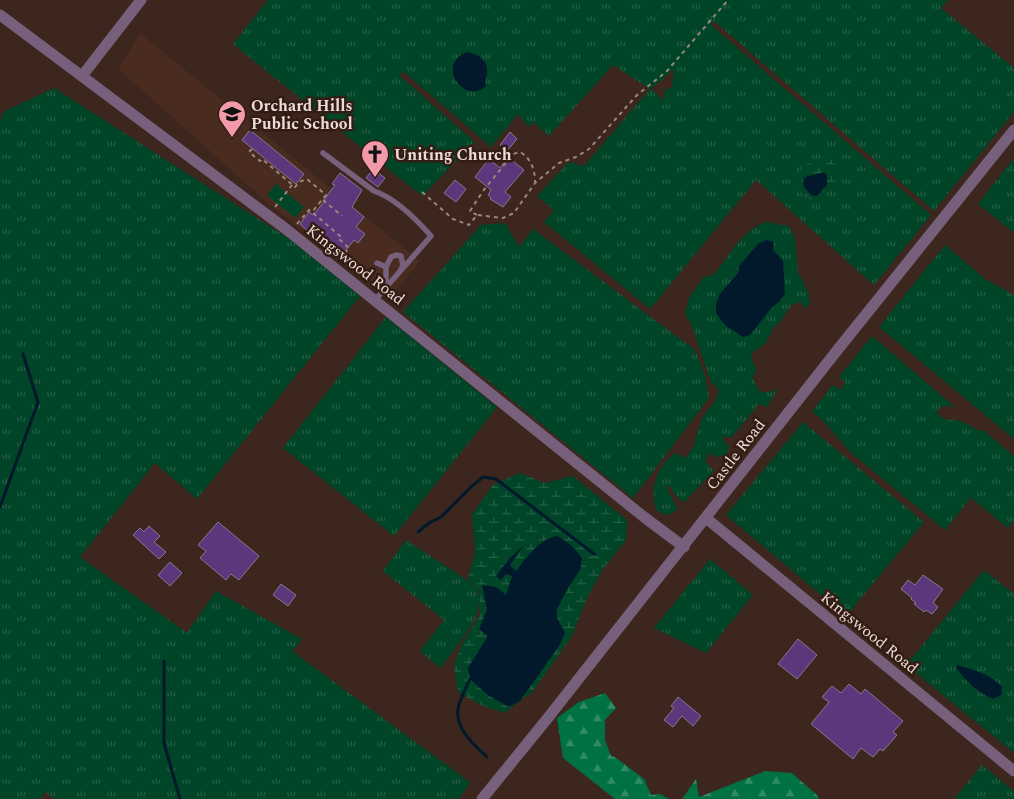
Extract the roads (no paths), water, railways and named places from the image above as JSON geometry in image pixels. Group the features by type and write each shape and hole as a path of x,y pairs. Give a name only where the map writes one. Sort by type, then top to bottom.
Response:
{"street":[{"path":"82,76 141,0"},
{"name":"Kingswood Road","path":"0,15 301,241 644,517 684,547"},
{"name":"Castle Road","path":"482,799 1014,130"},
{"name":"Kingswood Road","path":"706,518 1014,771"}],"lane":[{"path":"323,153 374,191 415,218 431,236 375,300"},
{"path":"386,288 386,267 392,257 396,255 401,256 403,266 398,274"},
{"path":"377,263 386,267"}],"water":[{"path":"467,52 482,59 486,65 486,86 478,91 470,91 462,87 453,74 453,66 458,58"},
{"path":"824,172 827,176 827,185 817,196 813,196 803,185 805,177"},
{"path":"766,240 774,242 773,250 783,261 785,294 750,335 743,337 725,325 716,313 716,304 720,294 738,273 739,266 759,243"},
{"path":"558,536 572,546 582,558 581,568 557,609 557,618 565,633 559,646 520,701 509,707 488,695 470,679 468,668 488,636 479,629 487,610 482,585 496,587 506,595 512,576 506,574 501,580 496,576 509,559 524,545 510,565 516,571 540,544 552,537"},
{"path":"957,665 993,679 1002,687 1001,695 993,699 981,693 964,677 956,667"}],"waterway":[{"path":"0,507 38,402 23,354"},
{"path":"418,532 429,523 441,517 483,477 496,479 594,554"},
{"path":"164,661 164,743 180,799"},
{"path":"470,679 459,704 458,720 465,734 487,757"}],"place":[{"name":"Orchard Hills Public School","path":"232,138"},
{"name":"Uniting Church","path":"375,178"}]}
